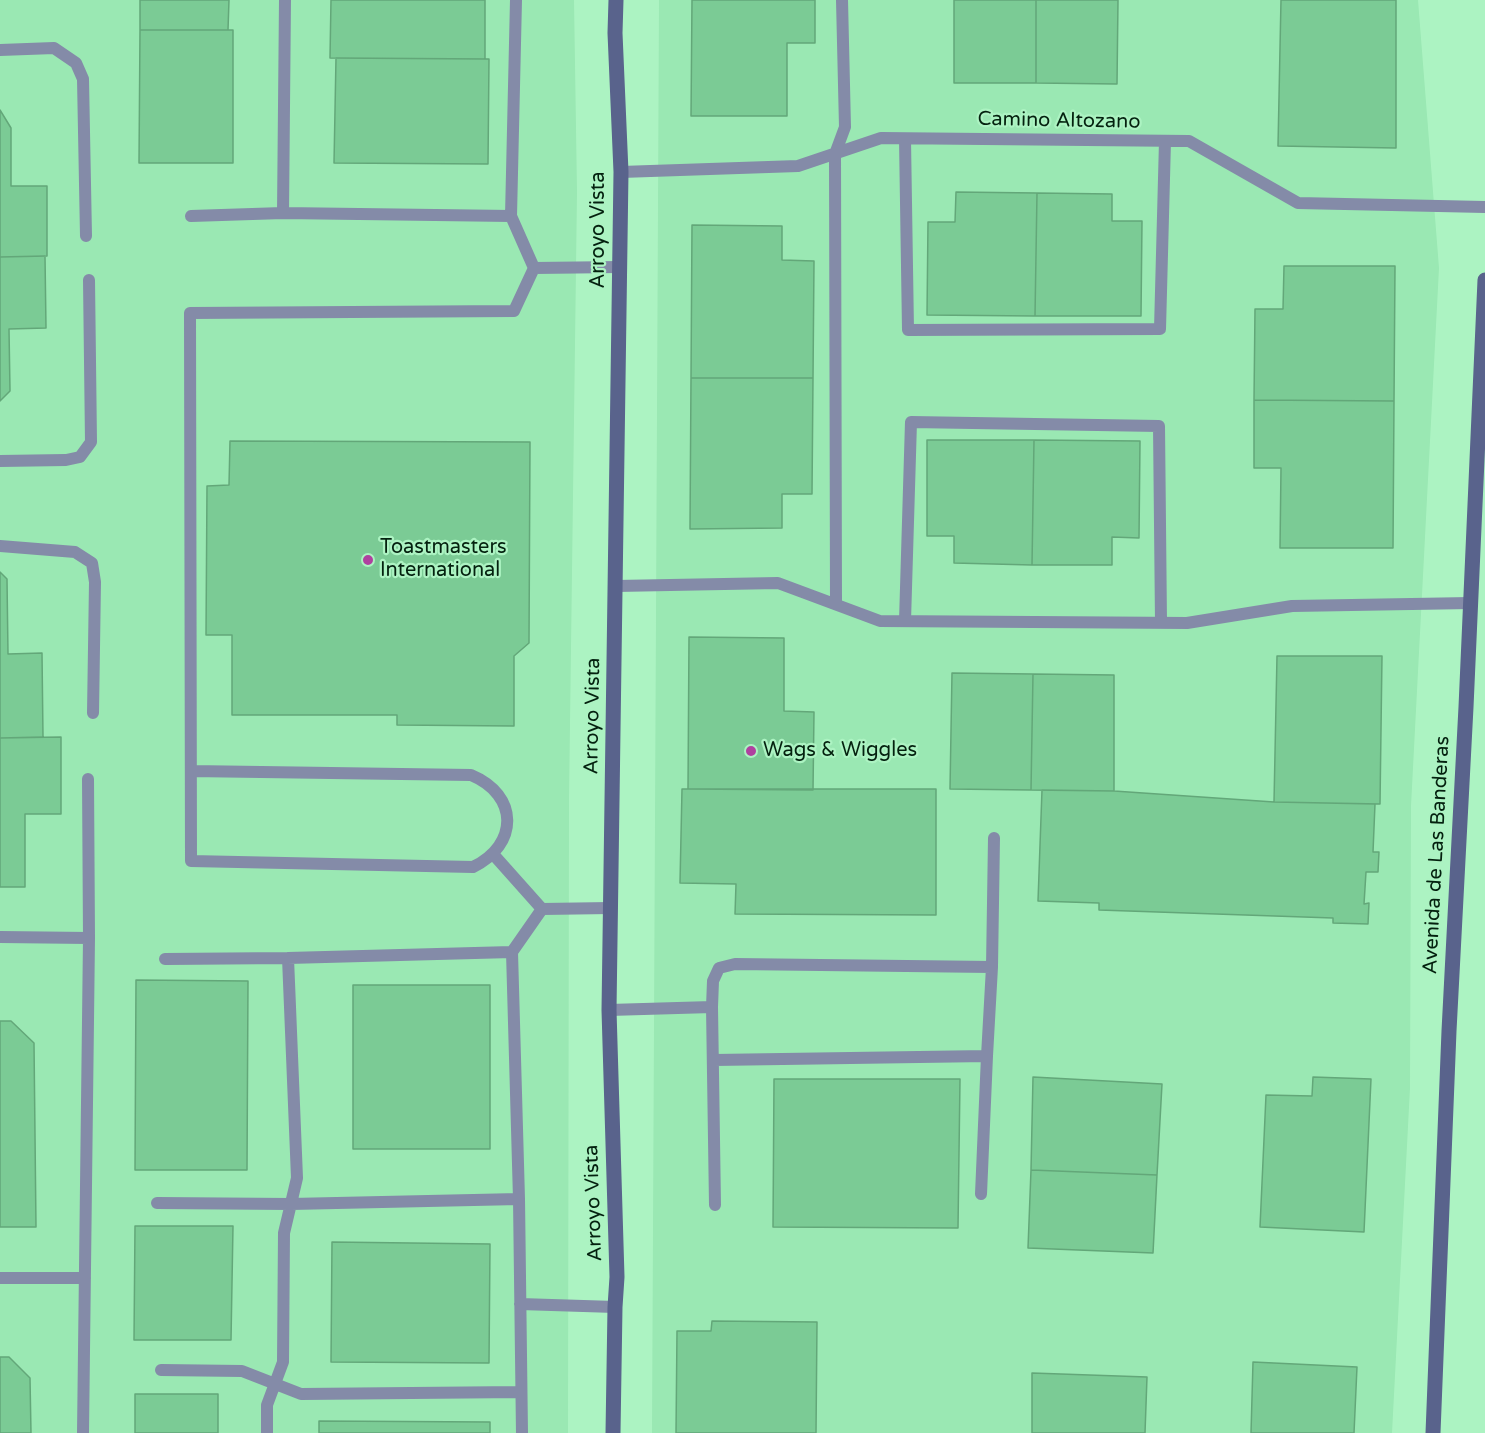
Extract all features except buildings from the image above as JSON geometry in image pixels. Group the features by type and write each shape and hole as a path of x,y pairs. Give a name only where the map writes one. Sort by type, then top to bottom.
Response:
{"main road":[{"name":"Arroyo Vista","path":"613,1433 617,1277 609,1010 621,172 615,33 616,0"},
{"name":"Avenida de Las Banderas","path":"1433,1433 1449,1031 1485,280"}],"lane":[{"path":"283,213 285,0"},
{"path":"191,771 471,776 485,781 496,791 505,805 508,820 505,835 498,849 487,860 473,867 191,861 190,313 514,311 534,268 511,216 516,0"},
{"path":"836,604 835,154 845,128 842,0"},
{"path":"0,50 54,48 76,63 83,79 86,236"},
{"name":"Camino Altozano","path":"621,172 798,166 881,138 1189,141 1298,204 1485,207"},
{"path":"905,139 908,330 1160,329 1165,141"},
{"path":"191,216 283,213 511,216"},
{"path":"534,268 620,267"},
{"path":"0,461 66,460 80,457 91,442 89,280"},
{"path":"905,621 911,422 1160,426 1161,622"},
{"path":"0,546 75,552 92,563 95,582 93,713"},
{"path":"616,586 778,583 880,621 1187,623 1292,606 1471,603"},
{"path":"83,1433 89,938 88,779"},
{"path":"981,1194 992,967 994,838"},
{"path":"493,854 542,909 611,908"},
{"path":"522,1433 519,1198 512,952 542,909"},
{"path":"0,937 89,938"},
{"path":"165,959 512,952"},
{"path":"267,1433 267,1405 283,1362 284,1233 297,1178 288,958"},
{"path":"715,1205 712,1007 713,981 719,968 735,964 992,967"},
{"path":"609,1010 712,1007"},
{"path":"714,1060 987,1056"},
{"path":"157,1203 291,1204 519,1198"},
{"path":"0,1278 85,1278"},
{"path":"520,1304 615,1307"},
{"path":"161,1370 242,1371 301,1394 521,1392"}],"shaded area":[{"path":"0,0 574,0 577,192 569,800 568,1433 0,1433"},
{"path":"659,0 1418,0 1439,268 1411,806 1410,1088 1392,1433 652,1433"}],"place":[{"name":"Toastmasters International","path":"368,560"},
{"name":"Wags & Wiggles","path":"751,751"}]}
